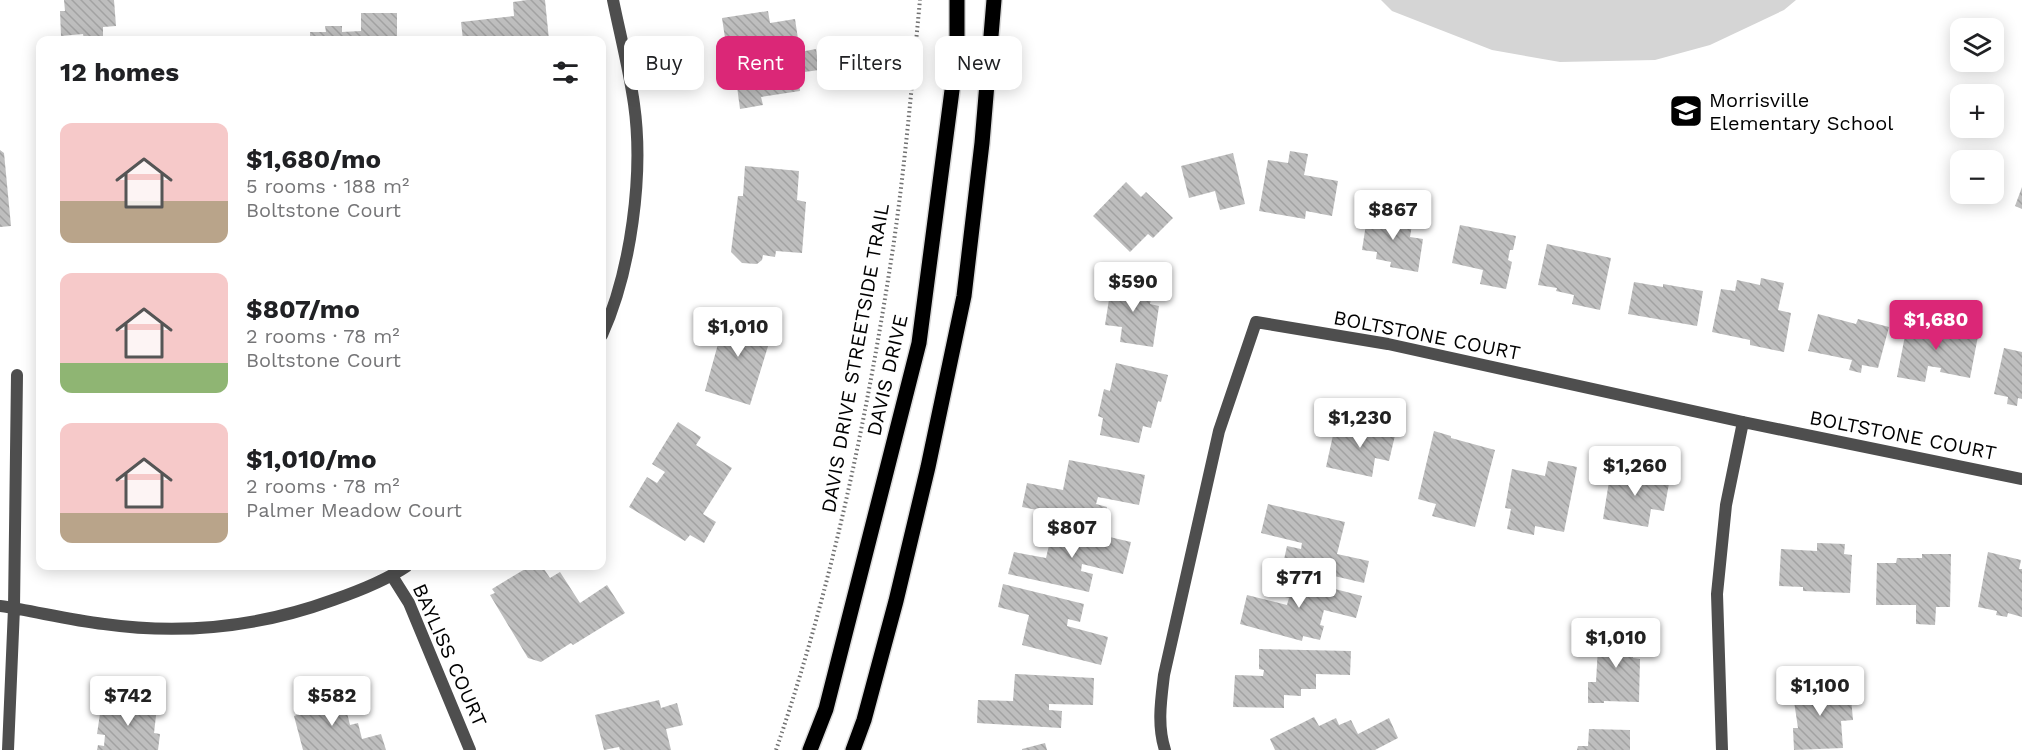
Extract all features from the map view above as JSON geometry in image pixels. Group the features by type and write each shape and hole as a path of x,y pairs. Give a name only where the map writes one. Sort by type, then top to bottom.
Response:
{"main road":[{"name":"DAVIS DRIVE","path":"810,750 826,708 919,343 957,52 957,0"},
{"path":"853,750 864,720 896,601 928,467 964,296 982,143 994,0"}],"street":[{"path":"606,323 621,280 631,233 636,162 634,105 613,0"},
{"name":"BOLTSTONE COURT","path":"1165,750 1160,736 1164,675 1219,431 1256,322 1388,344 1743,422 2022,479"},
{"path":"8,750 14,608 17,375"},
{"path":"1722,750 1717,594 1726,505 1743,422"},
{"path":"0,606 104,624 151,628 236,625 296,614 393,576 401,570"},
{"name":"BAYLISS COURT","path":"393,576 409,603 470,750"}],"path":[{"name":"DAVIS DRIVE STREETSIDE TRAIL","path":"776,750 792,702 839,532 862,429 893,247 920,0"}],"shaded area":[{"path":"1381,0 1796,0 1784,10 1710,45 1655,60 1560,62 1492,50 1392,11"}],"building":[{"path":"64,0 114,0 116,26 103,27 103,36 83,36 83,34 61,36 60,11 65,11"},
{"path":"545,0 549,36 463,36 461,22 514,16 513,2"},
{"path":"768,11 770,23 795,19 798,36 725,36 722,18"},
{"path":"361,13 397,13 397,36 310,36 310,32 326,32 325,26 342,26 342,32 361,31"},
{"path":"816,49 817,70 805,72 805,51"},
{"path":"737,90 800,90 761,97 763,105 740,109"},
{"path":"0,150 4,153 11,226 0,227"},
{"path":"1290,151 1308,154 1304,175 1338,181 1332,216 1306,211 1305,219 1259,211 1268,160 1288,163"},
{"path":"1233,153 1245,204 1220,210 1215,191 1189,198 1181,166"},
{"path":"745,166 799,171 797,200 806,202 802,253 776,251 775,257 763,255 762,260 757,264 742,263 731,252 738,196 743,196"},
{"path":"1126,182 1141,197 1146,192 1173,218 1153,238 1148,234 1130,252 1093,216"},
{"path":"2022,187 2022,209 2015,206"},
{"path":"1368,211 1413,218 1410,237 1423,239 1418,272 1390,267 1391,262 1376,259 1377,252 1362,250"},
{"path":"1460,225 1516,236 1508,260 1512,262 1506,289 1480,284 1483,270 1452,263"},
{"path":"1547,244 1611,258 1600,310 1572,304 1574,295 1556,291 1557,288 1538,285"},
{"path":"1761,278 1784,283 1778,310 1791,313 1784,352 1750,345 1750,340 1712,332 1721,289 1735,291 1737,280 1760,285"},
{"path":"1112,280 1153,287 1150,304 1159,306 1153,347 1120,342 1122,327 1105,325"},
{"path":"1634,282 1703,291 1697,326 1628,314"},
{"path":"720,312 773,330 750,405 705,391 718,344 711,342"},
{"path":"1818,314 1856,324 1858,319 1889,327 1878,368 1862,365 1861,373 1849,370 1852,360 1808,351"},
{"path":"1908,320 1960,327 1959,332 1978,336 1970,378 1940,372 1941,368 1928,366 1925,382 1897,377"},
{"path":"2004,348 2022,352 2022,399 2018,398 2017,406 2007,404 2008,397 1994,394"},
{"path":"1116,363 1168,375 1151,428 1143,426 1139,443 1100,435 1103,418 1098,416 1104,389 1110,391"},
{"path":"678,422 701,437 696,445 732,468 703,514 716,522 704,543 690,535 685,541 629,507 647,477 657,483 665,472 652,464"},
{"path":"1367,425 1396,431 1389,461 1375,458 1372,477 1326,467 1335,426 1365,433"},
{"path":"1434,431 1495,450 1475,527 1432,516 1436,504 1418,499"},
{"path":"1069,460 1145,475 1139,505 1098,497 1096,504 1107,507 1104,523 1022,507 1027,483 1063,490"},
{"path":"1548,461 1577,467 1564,532 1535,526 1534,535 1507,529 1511,509 1505,508 1512,469 1545,476"},
{"path":"1611,469 1670,478 1664,511 1651,509 1648,527 1603,519"},
{"path":"1268,504 1345,522 1337,554 1369,561 1364,583 1283,564 1287,546 1301,549 1302,543 1261,533"},
{"path":"1054,524 1131,542 1123,574 1082,564 1081,571 1093,574 1089,592 1008,574 1014,552 1046,558"},
{"path":"1817,543 1845,544 1844,554 1852,555 1850,593 1803,591 1803,587 1779,586 1781,549 1817,551"},
{"path":"1988,552 2021,560 2019,569 2022,569 2022,617 2008,613 2007,617 1996,615 1997,611 1978,607"},
{"path":"1922,554 1951,554 1950,607 1936,607 1935,625 1916,624 1916,605 1876,605 1877,563 1896,563 1897,558 1922,558"},
{"path":"523,570 545,570 550,578 560,572 580,603 607,585 625,613 541,662 528,658 490,595 495,593 492,589"},
{"path":"1281,575 1362,596 1356,618 1324,610 1320,625 1324,626 1320,640 1303,636 1302,641 1240,624 1247,595 1287,605 1289,598 1276,595"},
{"path":"1003,584 1084,604 1080,622 1068,619 1067,626 1108,637 1101,665 1022,645 1029,615 998,607"},
{"path":"1599,630 1634,631 1633,658 1640,659 1639,702 1588,703 1588,682 1596,682"},
{"path":"1259,649 1351,651 1350,675 1316,674 1316,689 1301,689 1301,696 1284,695 1284,708 1233,707 1235,675 1263,676 1264,670 1259,669"},
{"path":"1015,674 1094,678 1093,705 1049,704 1049,710 1062,711 1061,728 977,723 978,700 1013,701"},
{"path":"1837,684 1838,700 1851,698 1853,720 1841,721 1843,748 1794,750 1793,728 1798,728 1792,688"},
{"path":"332,693 334,701 347,697 350,708 346,709 350,725 358,723 362,739 381,734 386,750 303,750 294,716 303,713 300,701"},
{"path":"102,700 157,707 154,733 160,734 158,750 97,750 98,745 104,746 105,735 97,734"},
{"path":"659,700 661,708 677,703 683,725 666,729 671,750 620,750 619,747 604,750 595,715"},
{"path":"1314,717 1319,726 1336,718 1339,725 1351,720 1358,734 1389,718 1398,738 1375,750 1275,750 1270,739"},
{"path":"1589,729 1630,730 1630,750 1577,750 1578,746 1588,746"},
{"path":"1045,743 1047,750 1022,750 1022,749"}],"place":[{"name":"Morrisville Elementary School","path":"1686,111"}]}
